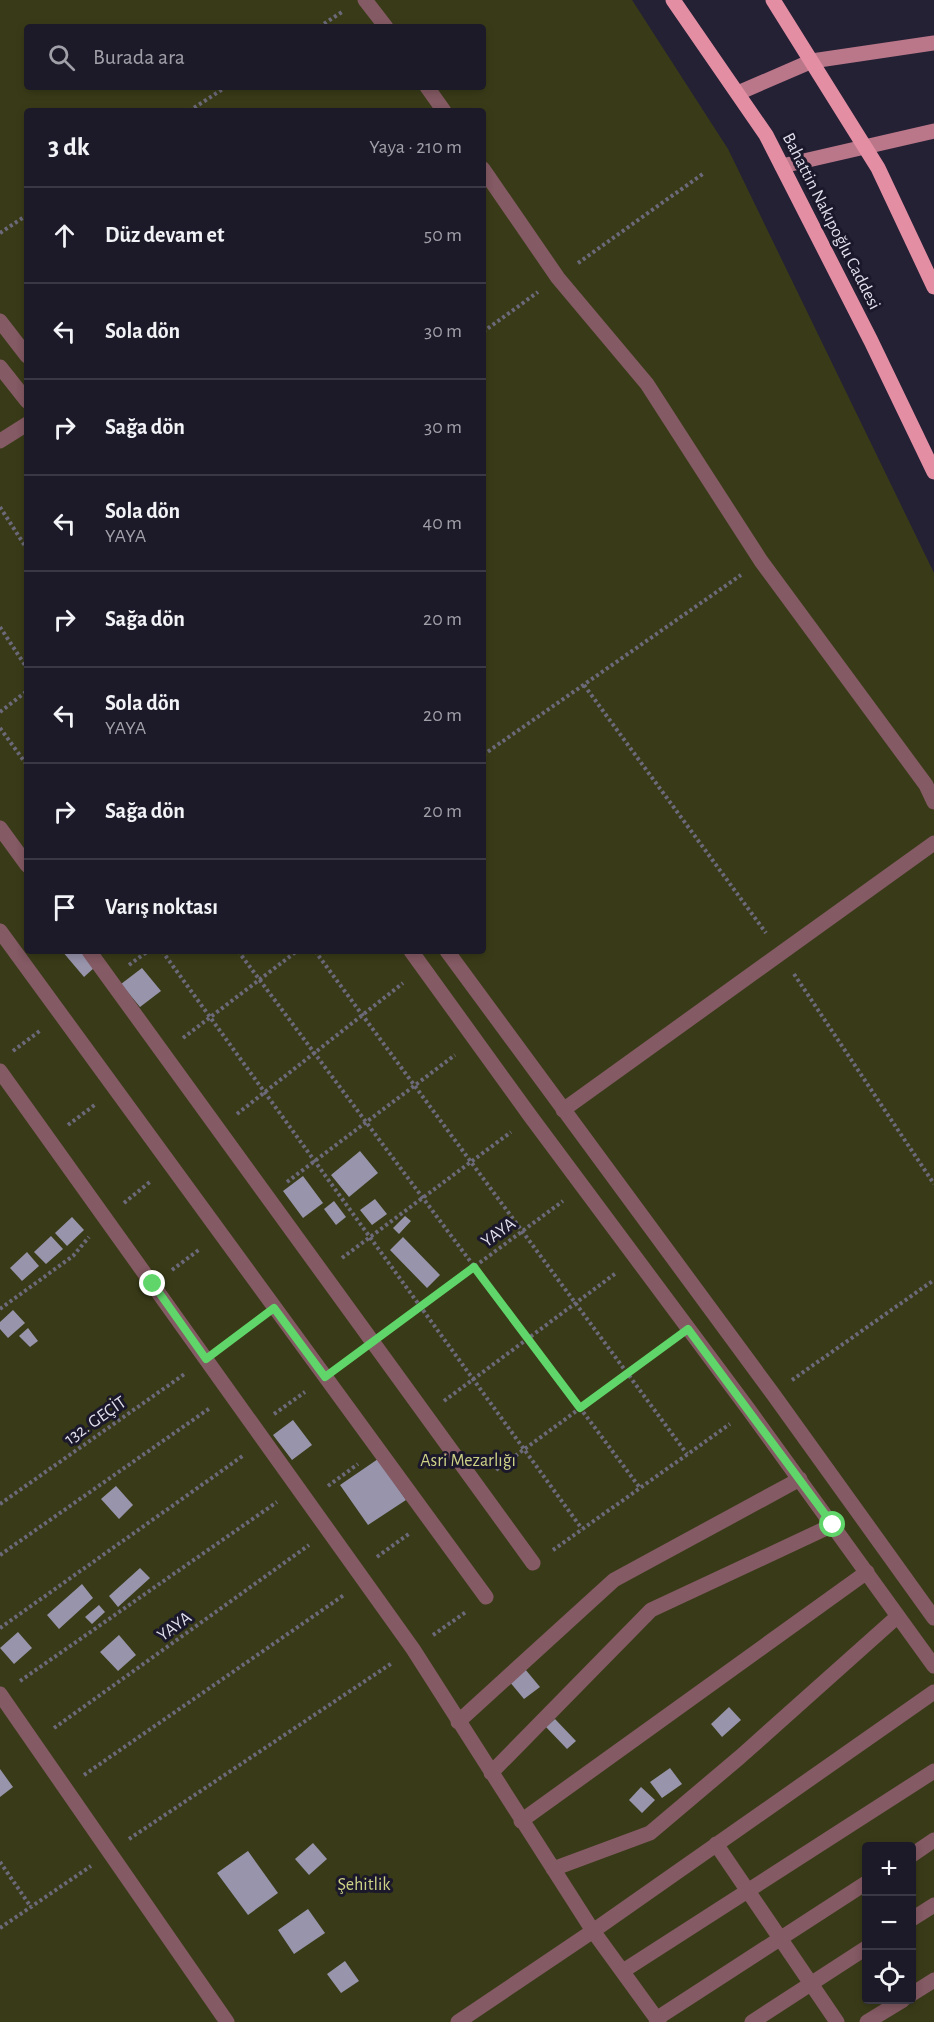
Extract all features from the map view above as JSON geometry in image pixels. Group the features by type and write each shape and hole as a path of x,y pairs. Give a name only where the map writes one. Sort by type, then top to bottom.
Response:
{"main road":[{"name":"Bahattin Nakıpoğlu Caddesi","path":"673,0 766,135 871,341 934,472"},
{"path":"773,0 878,168 934,287"},
{"path":"738,93 812,61 934,44"},
{"path":"782,166 934,132"}],"street":[{"path":"365,0 384,24"},
{"path":"429,90 442,108"},
{"path":"486,173 558,278 647,384 761,561 926,785 934,802"},
{"path":"0,321 24,352"},
{"path":"0,367 24,397"},
{"path":"0,441 24,426"},
{"path":"0,828 24,861"},
{"path":"563,1110 934,843"},
{"path":"0,931 486,1597"},
{"path":"91,954 533,1563"},
{"path":"413,954 531,1117 800,1479 934,1666"},
{"path":"449,954 773,1394 934,1618"},
{"path":"0,1071 413,1649 593,1931 658,2020 862,1886"},
{"path":"458,1722 614,1580 800,1479"},
{"path":"491,1773 651,1610 833,1525"},
{"path":"521,1821 867,1572"},
{"path":"553,1869 650,1833 741,1757 898,1616"},
{"path":"458,2022 593,1931 934,1692"},
{"path":"0,1695 227,2022"},
{"path":"623,1971 934,1771"},
{"path":"916,1852 934,1840"},
{"path":"716,1844 837,2022"},
{"path":"916,1916 934,1905"},
{"path":"752,2022 864,1950"},
{"path":"916,1991 934,1980"},
{"path":"867,2022 896,2004"}],"path":[{"path":"324,24 344,11"},
{"path":"194,108 221,90"},
{"path":"486,330 704,173"},
{"path":"0,233 24,217"},
{"path":"0,507 24,544"},
{"path":"486,753 761,561"},
{"path":"0,627 24,663"},
{"path":"0,712 24,693"},
{"path":"0,728 24,761"},
{"path":"164,954 582,1529"},
{"path":"240,954 640,1488"},
{"path":"317,954 687,1454"},
{"path":"268,1197 475,1040"},
{"path":"322,1272 531,1117"},
{"name":"YAYA","path":"373,1341 583,1187"},
{"path":"153,1284 220,1233"},
{"path":"425,1414 636,1258"},
{"path":"206,1359 274,1308"},
{"path":"476,1484 688,1329"},
{"name":"132. GEÇİT","path":"0,1504 206,1359"},
{"path":"0,1628 260,1434 325,1377"},
{"path":"0,1555 230,1394"},
{"path":"307,1501 378,1449"},
{"path":"0,1695 298,1487"},
{"path":"66,1787 361,1576 428,1520"},
{"name":"YAYA","path":"34,1742 329,1531"},
{"path":"0,1862 31,1907"}],"green space":[{"name":"Asri Mezarlığı","path":"0,0 632,0 728,149 934,573 934,2022 0,2022"}],"building":[{"path":"65,954 84,954 95,967 84,977"},
{"path":"142,968 161,991 140,1007 121,984"},
{"path":"360,1151 378,1173 349,1197 331,1175"},
{"path":"303,1176 323,1203 303,1218 283,1191"},
{"path":"375,1199 387,1214 372,1225 360,1210"},
{"path":"334,1201 346,1217 336,1225 324,1209"},
{"path":"405,1216 411,1221 399,1234 393,1228"},
{"path":"72,1217 84,1230 67,1246 55,1233"},
{"path":"51,1236 63,1249 46,1264 34,1252"},
{"path":"403,1237 440,1275 427,1288 390,1250"},
{"path":"27,1252 39,1266 22,1281 10,1268"},
{"path":"13,1310 25,1323 8,1338 0,1329 0,1322"},
{"path":"28,1328 38,1341 30,1347 19,1336"},
{"path":"293,1420 312,1445 292,1460 273,1435"},
{"path":"378,1459 406,1500 368,1525 340,1485"},
{"path":"116,1486 133,1505 119,1519 101,1499"},
{"path":"140,1568 150,1578 118,1607 109,1596"},
{"path":"82,1584 93,1598 59,1629 47,1615"},
{"path":"99,1605 105,1612 92,1624 85,1617"},
{"path":"183,1617 188,1622 168,1640 164,1634"},
{"path":"18,1632 32,1648 14,1664 0,1648"},
{"path":"119,1635 136,1655 118,1671 100,1652"},
{"path":"525,1669 540,1687 524,1699 509,1681"},
{"path":"729,1707 741,1720 722,1737 711,1724"},
{"path":"555,1719 576,1741 567,1749 546,1727"},
{"path":"670,1768 682,1784 662,1798 650,1782"},
{"path":"0,1769 13,1787 0,1797"},
{"path":"641,1787 655,1800 642,1813 629,1800"},
{"path":"313,1843 327,1859 309,1875 295,1859"},
{"path":"248,1851 278,1893 248,1915 217,1873"},
{"path":"308,1909 325,1933 294,1954 278,1930"},
{"path":"345,1961 359,1981 341,1993 327,1974"}],"route":[{"path":"153,1284 206,1359 274,1308 325,1377 474,1267 580,1408 688,1329 833,1525"}],"park label":[{"name":"Şehitlik","path":"364,1884"}]}
